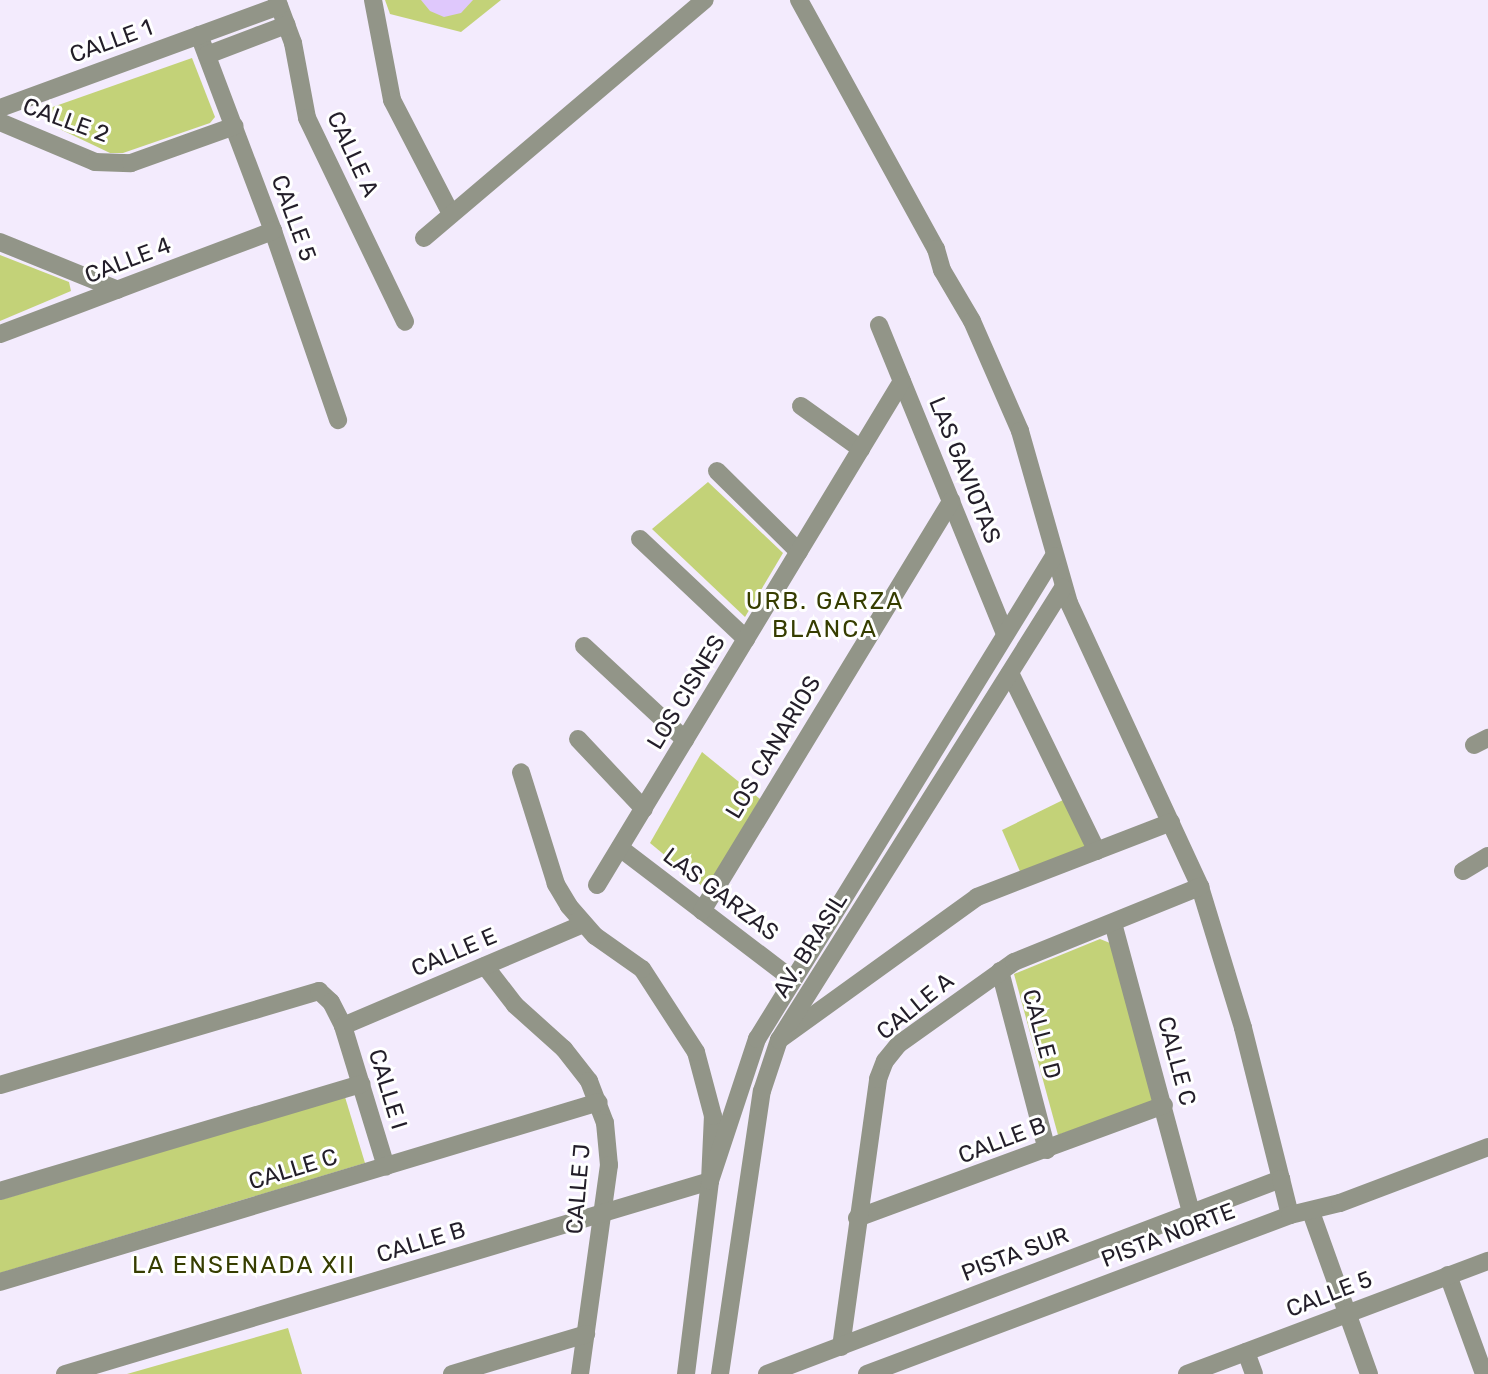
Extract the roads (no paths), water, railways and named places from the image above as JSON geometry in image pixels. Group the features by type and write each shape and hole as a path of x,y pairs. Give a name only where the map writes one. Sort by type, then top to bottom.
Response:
{"street":[{"path":"373,0 391,100 451,214"},
{"path":"424,238 705,0"},
{"path":"799,0 817,25 972,321 1024,443 1063,588 1200,887 1247,1041 1290,1215"},
{"name":"CALLE A","path":"278,3 286,25 307,118 405,322"},
{"name":"CALLE 1","path":"0,108 278,3"},
{"path":"208,55 286,25"},
{"name":"CALLE 5","path":"199,35 273,231 338,420"},
{"name":"CALLE 2","path":"0,122 95,162 131,163 235,126"},
{"name":"CALLE 4","path":"0,334 273,231"},
{"path":"0,242 118,290"},
{"name":"LAS GAVIOTAS","path":"880,325 1006,634"},
{"name":"LOS CISNES","path":"597,886 902,381"},
{"path":"800,406 861,449"},
{"path":"717,471 799,552"},
{"name":"LOS CANARIOS","path":"702,911 951,501"},
{"path":"640,539 746,639"},
{"name":"AV. BRASIL","path":"710,1181 757,1039 1054,556"},
{"name":"AV. BRASIL","path":"720,1374 762,1091 779,1040 1063,588"},
{"path":"584,646 685,740"},
{"path":"1010,673 1097,850"},
{"path":"578,739 644,808"},
{"path":"521,772 556,884 583,924 642,969 688,1036 710,1096 710,1181 686,1374"},
{"path":"779,1040 977,897 1171,822"},
{"name":"LAS GARZAS","path":"620,848 792,979"},
{"path":"1463,871 1488,856"},
{"name":"CALLE A","path":"841,1347 878,1079 885,1061 899,1045 1000,971 1200,887"},
{"name":"CALLE C","path":"1113,923 1191,1212"},
{"name":"CALLE E","path":"343,1026 583,924"},
{"name":"CALLE J","path":"485,966 515,1005 564,1049 589,1081 599,1102 609,1145 580,1374"},
{"name":"CALLE D","path":"1000,971 1047,1150"},
{"name":"CALLE I","path":"0,1085 318,991 331,1002 343,1026 386,1167"},
{"path":"0,1191 361,1084"},
{"name":"CALLE C","path":"0,1282 599,1102"},
{"name":"CALLE B","path":"857,1218 1164,1105"},
{"name":"PISTA NORTE","path":"867,1374 1290,1215 1311,1212 1488,1147"},
{"name":"PISTA SUR","path":"766,1374 1281,1179"},
{"name":"CALLE B","path":"65,1374 710,1181"},
{"path":"1311,1212 1369,1374"},
{"name":"CALLE 5","path":"1187,1374 1488,1261"},
{"path":"1448,1275 1485,1374"},
{"path":"452,1374 586,1334"},
{"path":"1246,1352 1254,1374"}],"district":[{"name":"URB. GARZA BLANCA","path":"825,616"},
{"name":"LA ENSENADA XII","path":"244,1266"}]}
